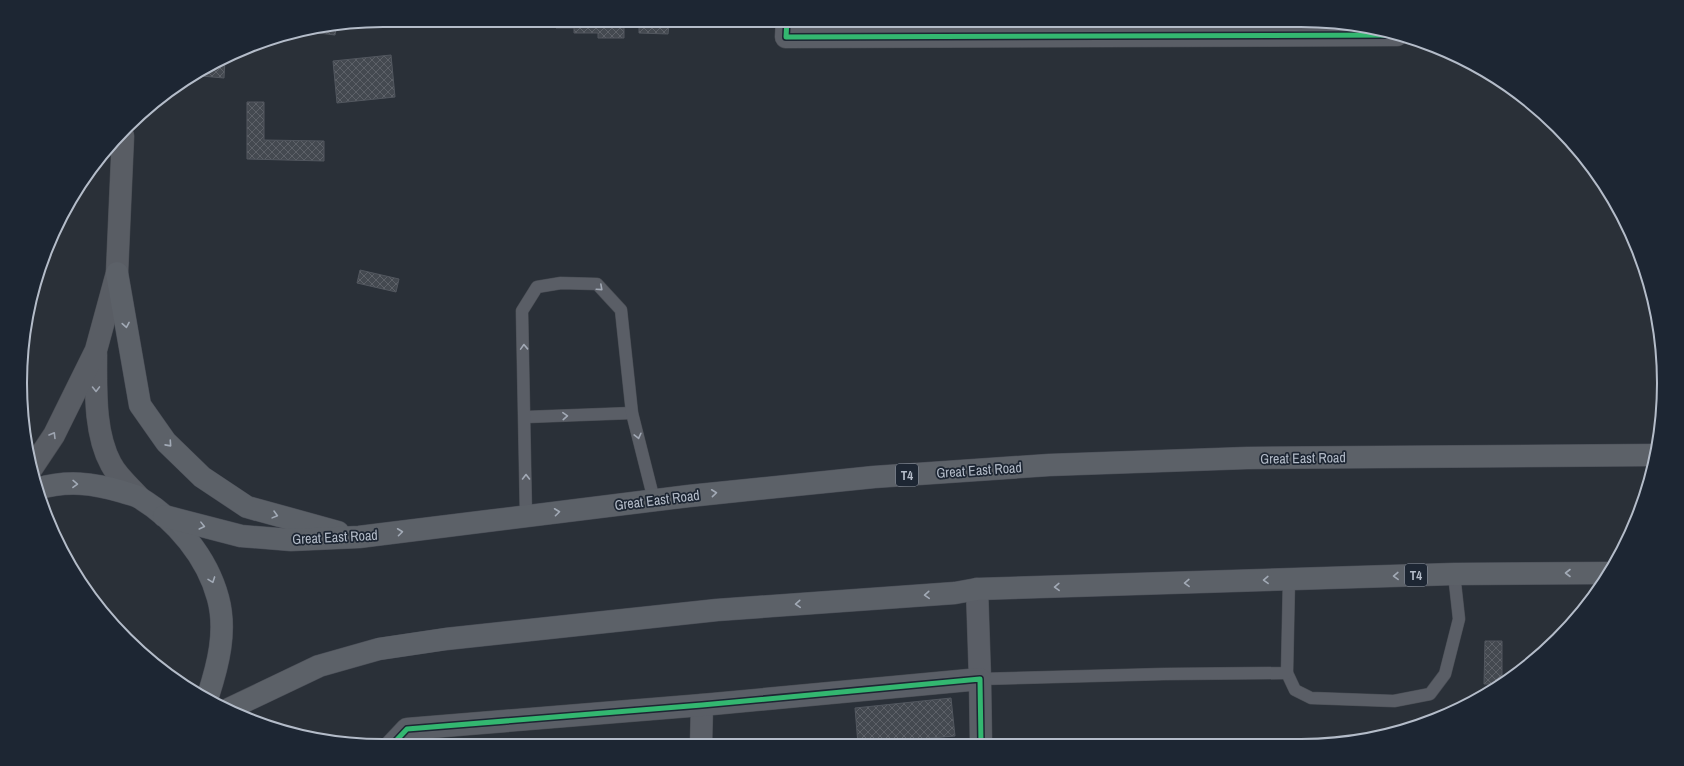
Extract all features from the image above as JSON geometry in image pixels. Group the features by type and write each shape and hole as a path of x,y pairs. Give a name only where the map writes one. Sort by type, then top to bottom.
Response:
{"main road":[{"path":"123,140 117,273 140,405 166,442 202,477 248,507 359,537"},
{"path":"36,462 54,435 96,350 117,273"},
{"path":"96,350 97,411 102,439 111,465 139,497 164,516 188,539 207,567 218,599 222,630 219,664 209,693"},
{"name":"Great East Road","path":"164,516 241,536 291,540 359,537 654,500 874,477 1048,465 1247,458 1649,455"},
{"path":"43,487 54,484 97,484 139,497"},
{"name":"T4","path":"235,706 318,666 379,649 446,639 717,610 956,593 978,589 1454,574 1602,573"}],"street":[{"path":"787,27 786,37 978,28 1373,35"},
{"path":"978,589 981,739"},
{"path":"397,739 407,729 702,705 980,679"},
{"path":"701,739 702,705"}],"lane":[{"path":"526,516 526,417 522,311 537,287 561,283 597,284 622,310 632,412 654,500"},
{"path":"526,417 632,412"},
{"path":"1289,579 1287,673 1295,690 1311,698 1394,701 1430,694 1445,674 1459,619 1454,574"},
{"path":"980,679 1164,674 1287,673"}],"building":[{"path":"624,27 624,38 598,38 598,33 574,33 574,28 556,28"},
{"path":"639,27 669,27 668,34 639,33"},
{"path":"336,30 335,35 319,33"},
{"path":"391,55 395,97 337,103 333,61"},
{"path":"225,65 224,78 203,76"},
{"path":"247,102 264,102 264,140 324,141 324,161 247,159"},
{"path":"360,270 399,279 396,292 357,283"},
{"path":"1485,641 1502,641 1502,677 1491,684 1484,684"},
{"path":"951,698 955,736 919,739 858,739 855,708"}],"cycle path":[{"path":"787,27 786,37 1375,35"},
{"path":"398,739 407,729 702,705 980,679 981,739"}]}
